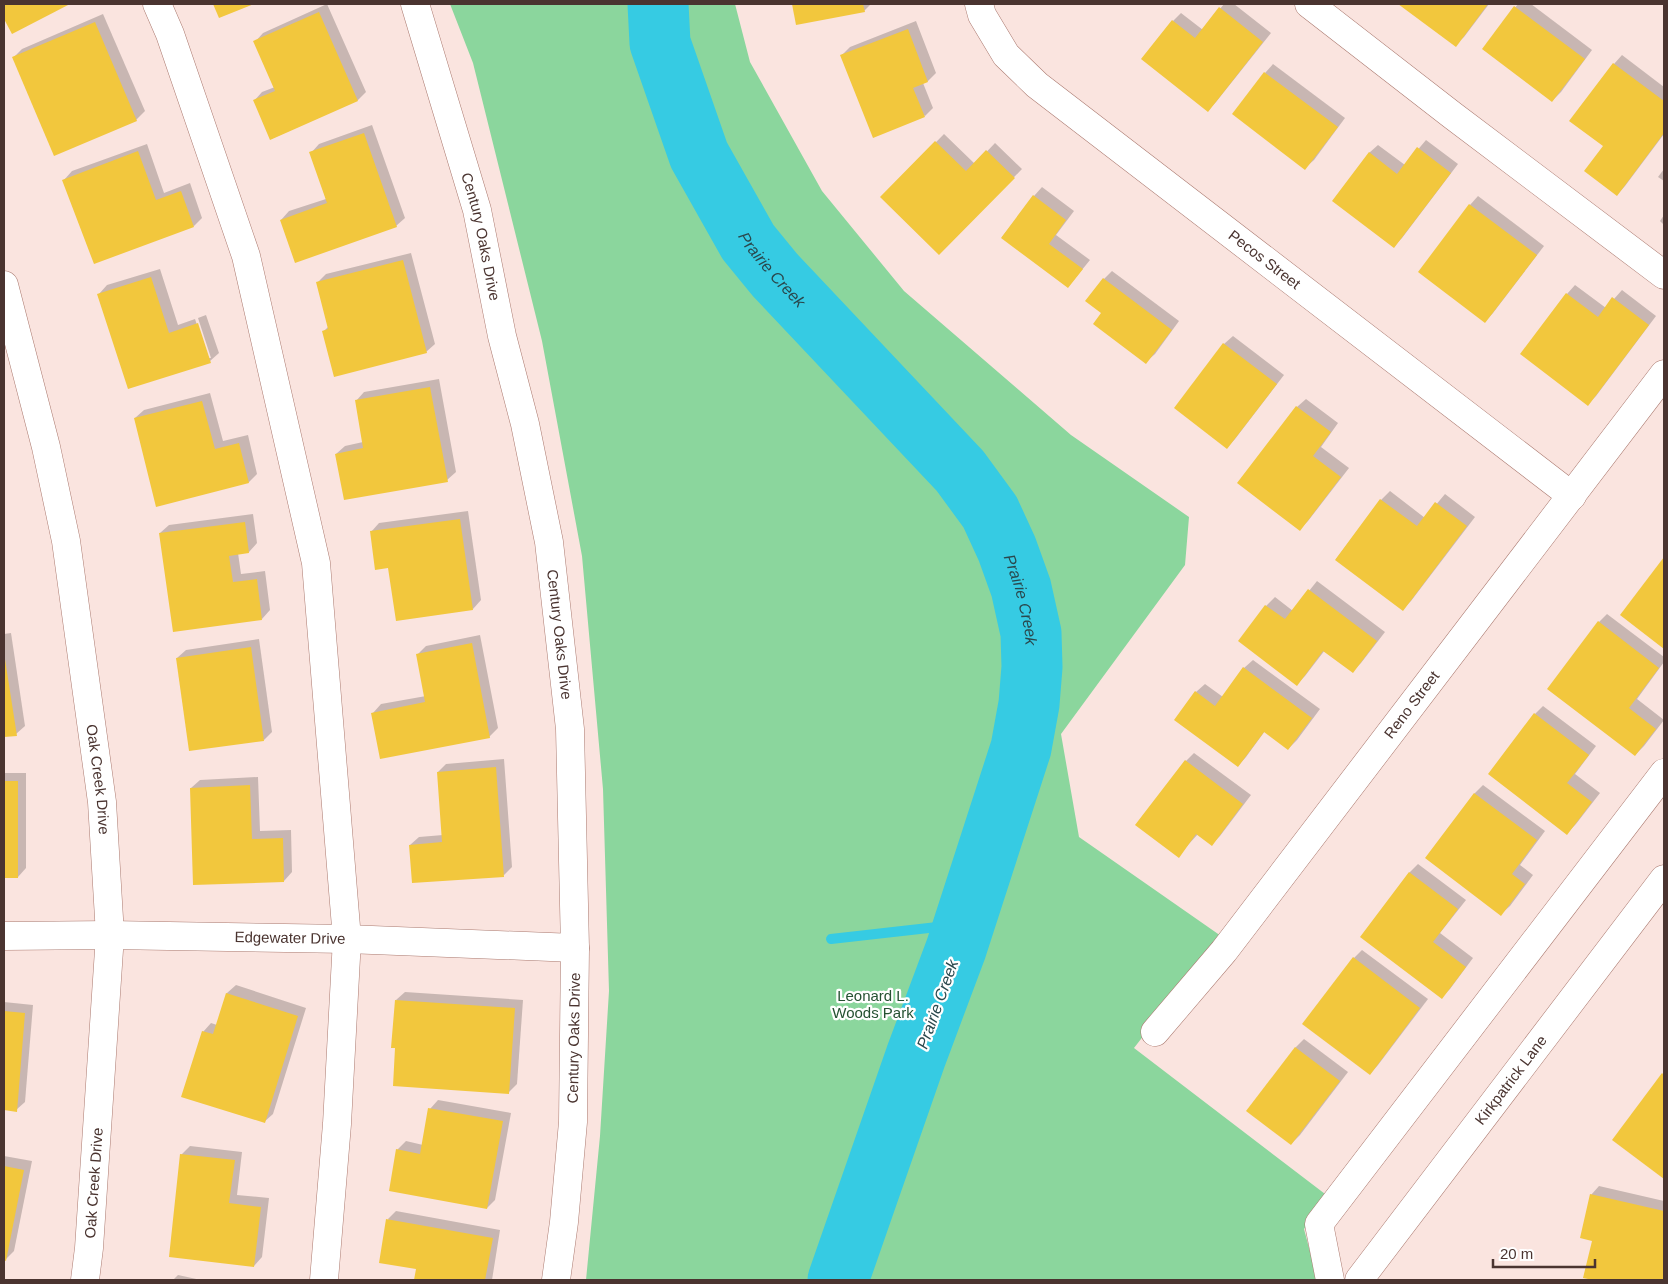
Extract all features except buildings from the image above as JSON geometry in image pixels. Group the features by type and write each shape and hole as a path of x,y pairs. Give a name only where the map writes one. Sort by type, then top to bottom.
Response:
{"street":[{"path":"157,4 170,34 246,256 316,563 348,939 337,1124 324,1280"},
{"name":"Century Oaks Drive","path":"415,4 477,210 502,336 525,424 549,542 570,729 575,948 574,1122 556,1280"},
{"name":"Pecos Street","path":"978,4 982,15 1006,55 1038,85 1572,496"},
{"path":"1309,4 1664,275"},
{"name":"Oak Creek Drive","path":"4,285 46,448 66,540 102,802 110,935 90,1248 85,1280"},
{"name":"Reno Street","path":"1155,1032 1224,951 1664,374"},
{"path":"1330,1280 1318,1224 1664,773"},
{"name":"Kirkpatrick Lane","path":"1359,1280 1664,879"},
{"name":"Edgewater Drive","path":"4,936 110,935 348,939 575,948"}],"green space":[{"name":"Leonard L. Woods Park","path":"450,4 735,4 750,62 822,191 904,291 1071,435 1189,517 1185,565 1061,734 1079,837 1221,936 1134,1048 1329,1197 1304,1229 1317,1278 1315,1280 586,1280 600,1136 609,991 603,789 582,556 542,341 473,63"}],"waterway":[{"name":"Prairie Creek","path":"658,4 660,43 699,155 748,242 775,275 960,471 990,512 1007,549 1021,588 1031,633 1032,667 1029,704 1021,748 956,949 916,1056 838,1280"},
{"path":"831,939 964,924"}]}
